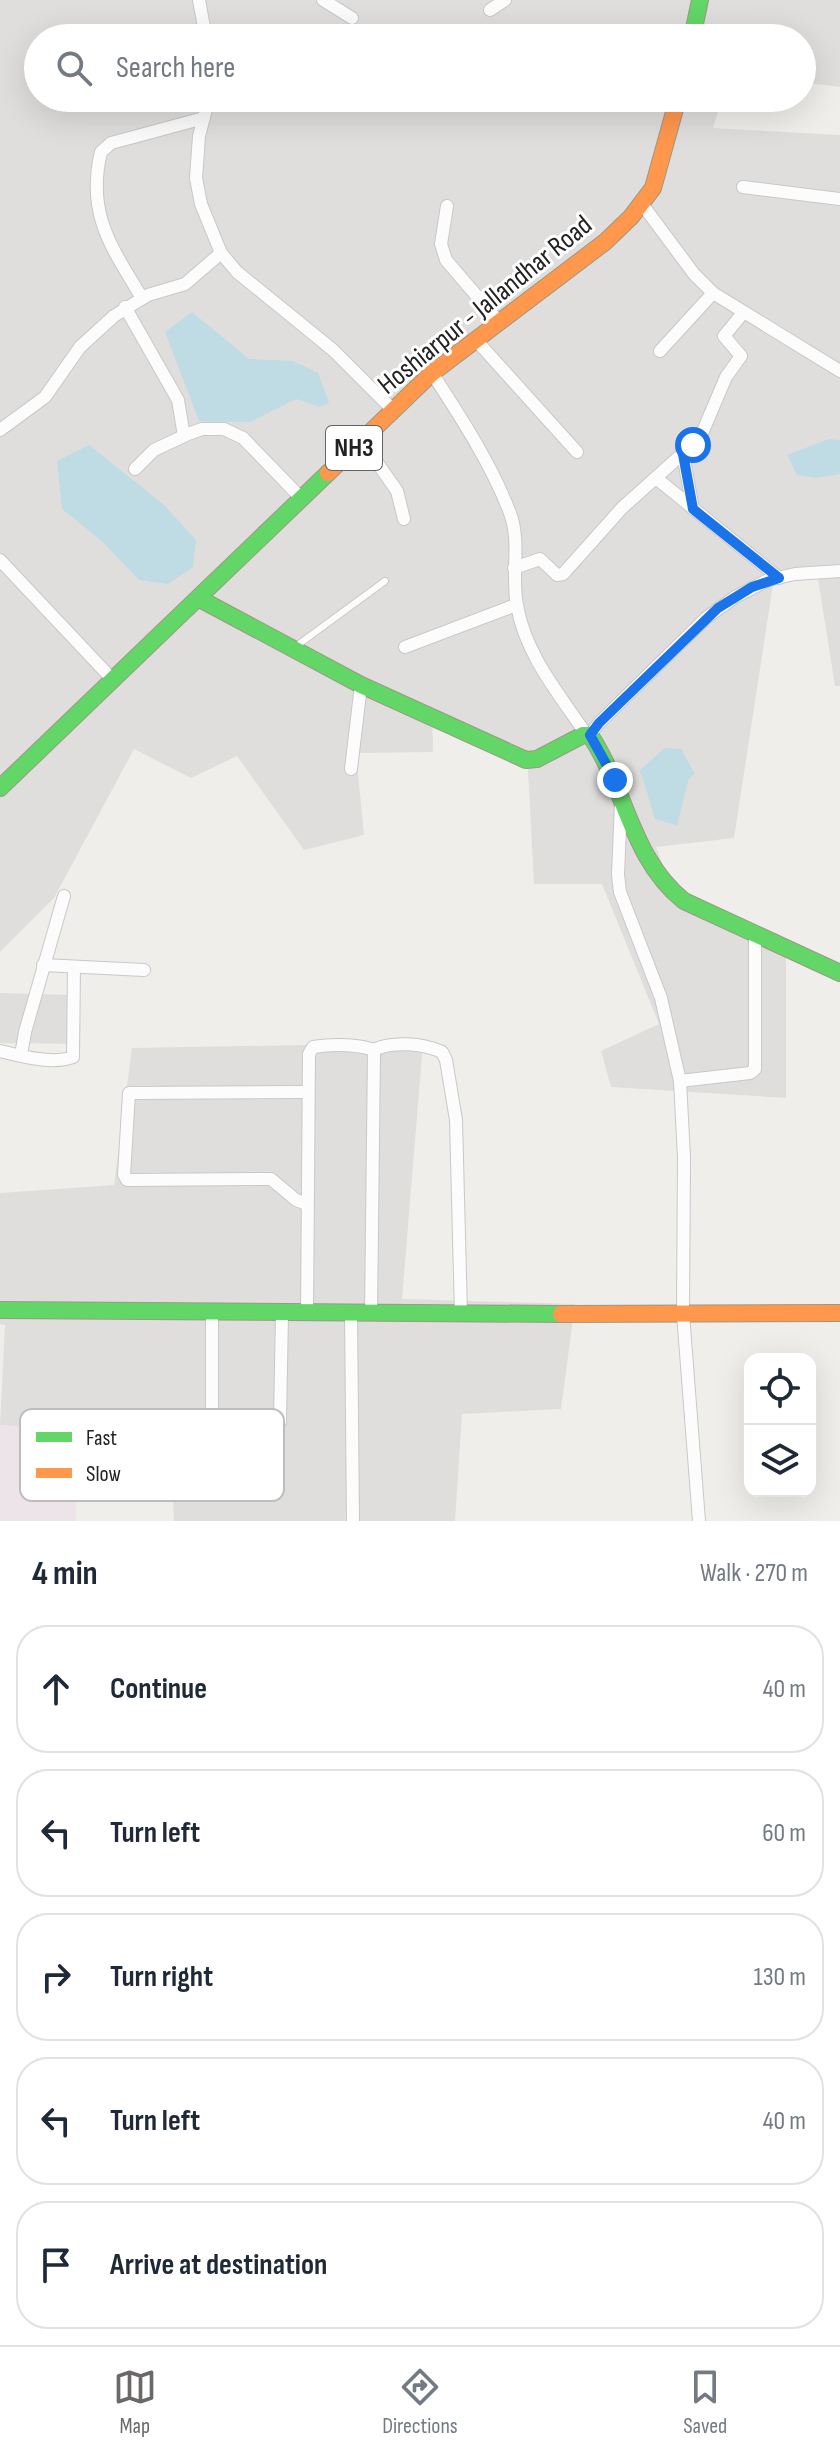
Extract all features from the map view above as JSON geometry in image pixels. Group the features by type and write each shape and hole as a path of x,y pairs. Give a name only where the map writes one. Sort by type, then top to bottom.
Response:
{"main road":[{"path":"695,24 700,0"},
{"name":"Hoshiarpur - Jallandhar Road","path":"0,788 432,373 605,242 642,204 653,188 674,112"},
{"path":"198,598 361,685 526,760 537,759 588,735 621,792 646,860 664,886 684,901 840,973"},
{"path":"0,1310 371,1314 840,1313"}],"street":[{"path":"199,0 203,24"},
{"path":"323,0 352,18"},
{"path":"490,10 505,0"},
{"path":"206,112 196,156 197,191 221,253 237,272 321,339 394,411"},
{"path":"142,298 101,224 97,194 101,152 111,143 204,118"},
{"path":"743,187 840,199"},
{"path":"642,204 694,274 713,293 840,371"},
{"path":"447,206 441,244 446,260 499,322"},
{"path":"0,430 45,397 80,347 125,307 185,284 221,253"},
{"path":"660,351 713,293"},
{"path":"125,307 178,400 184,436"},
{"path":"514,568 540,559 557,575 563,574 599,531 705,431 722,384 741,356 724,336 743,313"},
{"path":"476,340 577,452"},
{"path":"432,373 468,429 510,512 514,530 516,605 531,649 588,735 706,618 752,587 795,574 840,571"},
{"path":"135,469 159,448 184,436 202,429 231,430 243,438 302,499"},
{"path":"362,441 397,491 404,519"},
{"path":"683,454 693,509"},
{"path":"656,478 779,578"},
{"path":"0,560 113,680"},
{"path":"405,647 516,605"},
{"path":"351,769 361,685"},
{"path":"621,792 620,892 661,998 680,1081 685,1214 683,1314 699,1521"},
{"path":"21,1055 64,896"},
{"path":"680,1081 750,1073 755,1069 755,934"},
{"path":"43,965 144,970"},
{"path":"0,1051 65,1059 73,1057 74,967"},
{"path":"307,1313 309,1054 313,1047 363,1046 373,1050 386,1045 420,1046 442,1052 446,1060 456,1120 461,1314"},
{"path":"371,1314 373,1050"},
{"path":"307,1092 129,1093 124,1175 127,1180 266,1178 275,1181 296,1200 307,1204"},
{"path":"212,1313 212,1409"},
{"path":"280,1409 282,1313"},
{"path":"351,1313 353,1521"}],"lane":[{"path":"292,649 385,581"}],"shaded area":[{"path":"0,0 840,0 840,87 816,84 816,24 24,24 24,112 718,112 713,128 840,135 840,686 835,686 816,566 775,571 734,838 656,847 670,883 786,945 786,1098 611,1087 601,1051 659,1024 602,884 534,884 527,751 432,710 433,752 356,753 364,835 304,850 237,756 191,778 134,749 54,898 0,952"},
{"path":"0,993 74,995 75,1044 0,1043"},
{"path":"423,1043 402,1299 575,1304 561,1409 462,1414 455,1521 174,1521 173,1501 284,1501 284,1409 20,1409 20,1427 0,1425 5,1325 0,1324 0,1193 114,1185 132,1048"},
{"path":"0,1425 20,1427 20,1501 76,1501 76,1521 0,1521"}],"water":[{"path":"192,312 249,359 293,361 318,373 329,403 320,407 296,399 250,422 199,421 165,332"},
{"path":"829,439 840,440 840,474 816,478 797,475 787,455"},
{"path":"89,445 163,504 196,540 193,567 168,584 139,580 103,542 62,509 57,461"},
{"path":"665,748 681,749 695,774 689,778 677,825 655,819 640,770"}],"traffic: fast":[{"path":"695,24 700,0"},
{"path":"0,788 328,473"},
{"path":"198,598 361,685 526,760 537,759 583,735 590,735 640,844 666,884 684,901 840,973"},
{"path":"0,1310 561,1314"}],"traffic: slow":[{"path":"328,473 432,373 605,242 631,217 653,188 674,112"},
{"path":"561,1314 840,1313"}],"route":[{"path":"615,780 590,735 599,723 718,608 752,587 779,578 693,509 683,454 693,445"}]}
